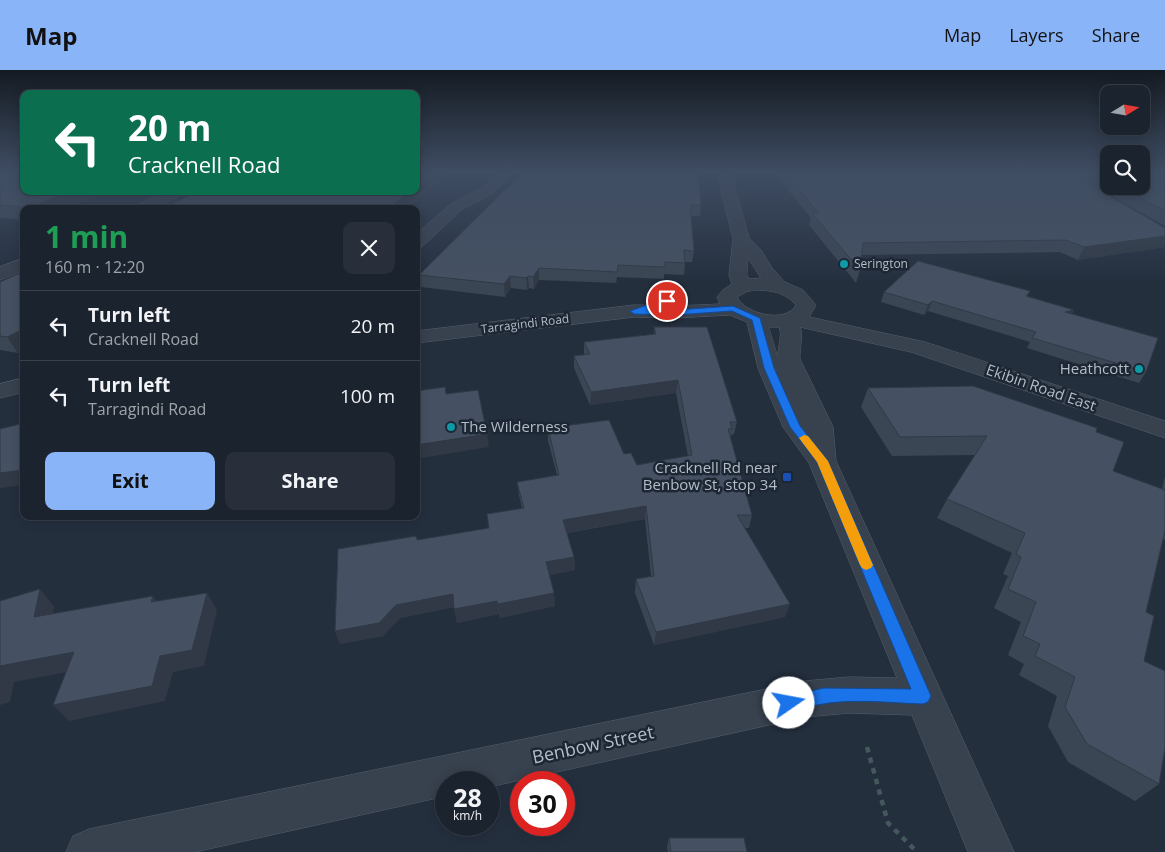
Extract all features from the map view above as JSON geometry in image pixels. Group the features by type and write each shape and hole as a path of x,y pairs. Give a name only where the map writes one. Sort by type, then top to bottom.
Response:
{"street":[{"path":"420,239 454,208"},
{"path":"733,208 741,239 738,252 740,301 796,427 822,461 991,852"},
{"path":"741,239 755,254 764,272 779,287"},
{"path":"740,301 766,284 779,287"},
{"name":"Ekibin Road East","path":"779,287 797,294 803,299 893,333 916,347"},
{"path":"803,299 806,310 801,315 789,320 792,333 788,348 789,359 820,427 822,461"},
{"name":"Ekibin Road East","path":"740,301 789,320 916,347 1165,430"},
{"name":"Tarragindi Road","path":"420,337 634,311 675,312 740,301"},
{"path":"0,391 20,386"},
{"name":"Benbow Street","path":"89,852 805,699 824,696 923,696"}],"path":[{"path":"867,747 888,823 917,852"}],"building":[{"path":"486,208 690,208 694,251 684,250 685,263 665,262 665,267 618,265 617,272 539,268 533,277 510,276 504,284 420,274"},
{"path":"815,208 1131,208 1165,228 1165,236 1084,247 1066,240 863,243 860,270 812,213 819,213"},
{"path":"918,261 1030,291 1026,296 1074,310 1065,312 1158,338 1146,372 1032,338 1036,332 932,301 928,305 884,292"},
{"path":"20,273 20,331 7,337 0,336 0,282"},
{"path":"654,327 707,327 737,422 730,422 732,429 728,429 752,515 737,515 790,604 656,632 636,579 654,576 646,506 563,520 574,557 546,562 554,593 498,604 497,601 454,609 453,594 396,605 379,623 335,631 338,549 416,536 417,540 489,528 487,514 524,508 517,482 559,475 548,428 609,420 624,454 631,453 637,465 692,455 678,380 591,392 574,356 590,354 584,342 656,334"},
{"path":"973,386 1097,428 1096,432 1124,442 1113,471 1165,490 1165,530 1146,612 1154,616 1144,661 1165,671 1165,748 1159,784 1087,744 1065,707 1075,677 1035,656 1040,644 1023,636 1036,602 1008,589 1021,557 1016,554 1025,533 947,499 987,436 900,437 868,388"},
{"name":"The Wilderness","path":"445,387 446,394 478,390 487,434 420,444 420,390"},
{"path":"20,424 20,470 0,473 0,429"},
{"path":"40,589 34,617 153,596 151,602 207,593 192,650 160,656 152,686 53,705 74,652 0,666 0,601"},
{"path":"669,838 744,838 747,852 671,852"}],"slow traffic":[{"path":"804,438 822,461 866,565"}],"place":[{"name":"Serington","path":"844,264"},
{"name":"Heathcott","path":"1139,369"},
{"name":"The Wilderness","path":"451,427"},
{"name":"Cracknell Rd near Benbow St, stop 34","path":"787,477"}],"route":[{"path":"667,301 634,311 675,312 733,309 756,318 757,328 769,368 796,427 822,461 923,696 824,696 789,703"}]}
